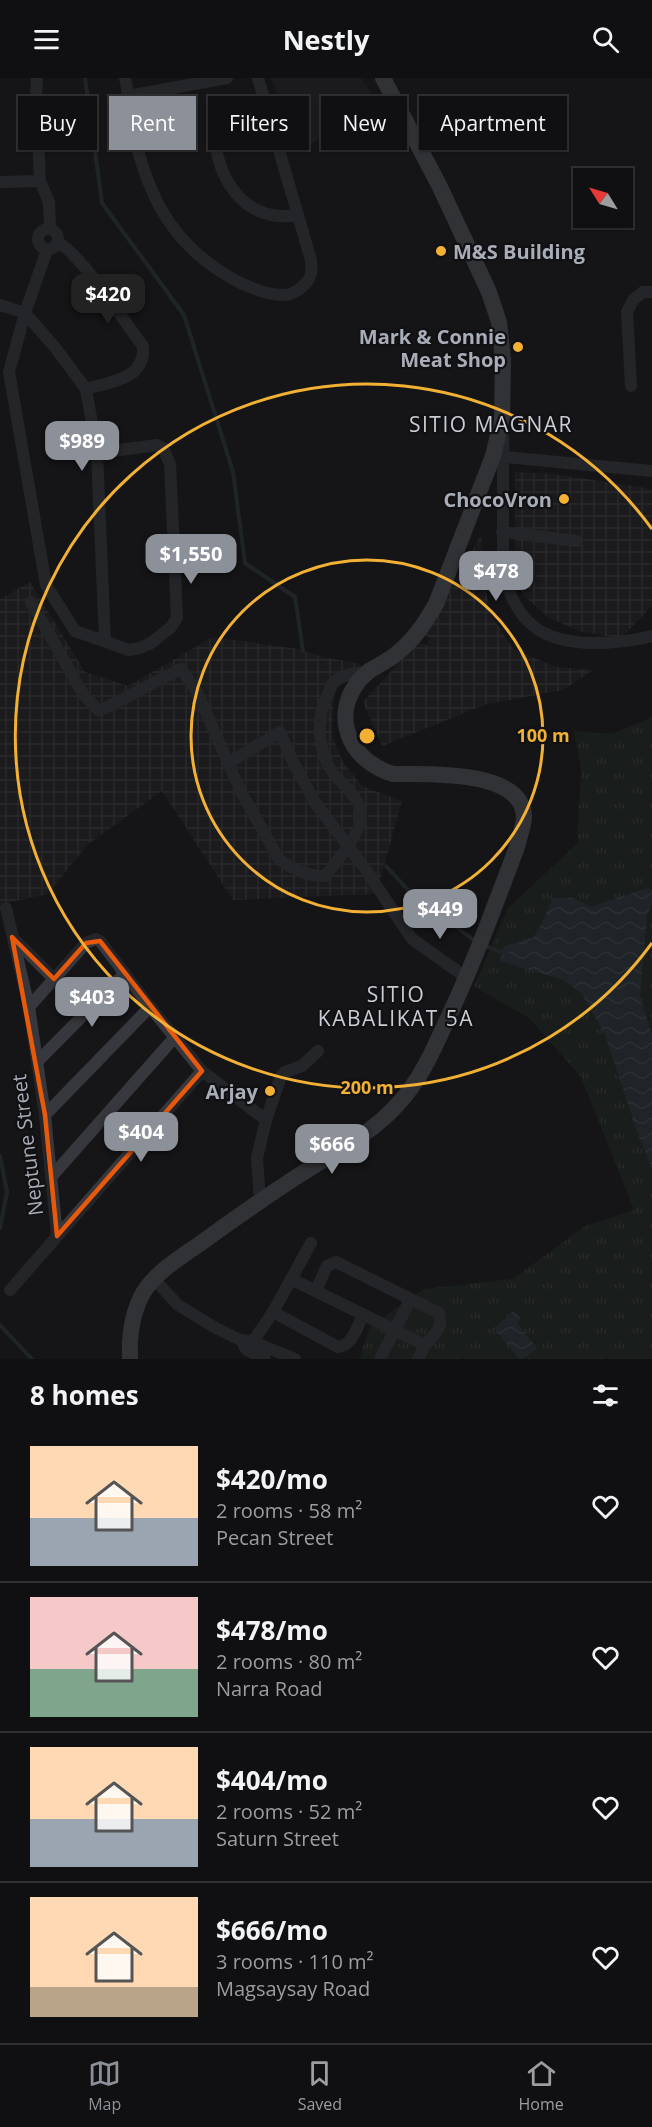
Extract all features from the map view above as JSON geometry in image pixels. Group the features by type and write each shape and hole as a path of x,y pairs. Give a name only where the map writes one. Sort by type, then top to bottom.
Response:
{"main road":[{"path":"130,1359 130,1343 137,1308 154,1279 173,1262 260,1201 371,1129 398,1105 430,1057 467,978 517,847 524,816 521,804 497,783 475,777 393,774 382,771 370,763 349,737 345,713 347,700 357,684 369,671 395,655 411,641 424,625 436,604 490,465 502,418 503,359 499,322 494,306 445,197 383,78"}],"street":[{"path":"37,78 40,181 49,202 50,229"},
{"path":"125,78 128,96 227,78"},
{"path":"138,150 155,198 177,236 204,260 230,278 252,288 286,295 301,288 310,275 311,260 258,78"},
{"path":"217,150 222,173 246,204 272,217 297,215"},
{"path":"0,182 40,181"},
{"path":"50,229 57,234 58,243 55,247 46,250 42,248 38,240 41,231 50,229"},
{"path":"58,243 64,245 79,261 143,346 144,356 134,372 126,378 86,389"},
{"path":"46,250 4,373 46,585 71,628 79,634 129,650 140,648 151,643 171,627 177,618 168,456 163,448 150,445 97,453"},
{"path":"631,386 627,312 633,300 643,292 652,292"},
{"path":"0,304 25,313 54,346 86,389 97,453 105,641"},
{"path":"502,418 505,457 503,573 508,591 519,613 538,631 572,642 622,643 652,636"},
{"path":"505,457 652,471"},
{"path":"502,532 577,541"},
{"path":"31,602 83,694 99,711 181,669 196,692 241,792 279,859 287,866 317,876 325,876 348,846 362,820 357,798 328,766 319,722 324,703 334,682 352,674 369,671"},
{"path":"228,763 280,732 316,804 412,939 467,978"},
{"name":"Neptune Street","path":"6,908 29,1007 38,1062 57,1236"},
{"path":"12,937 54,979"},
{"path":"29,1007 86,943 96,939 100,941 202,1071 266,1120"},
{"path":"38,1062 125,973"},
{"path":"45,1115 150,1007"},
{"path":"52,1176 175,1037"},
{"path":"260,1201 257,1158 266,1120 282,1074 302,1066 318,1051"},
{"path":"10,1290 202,1071"},
{"path":"246,1344 273,1312 311,1243"},
{"path":"316,1290 327,1266 336,1262 439,1313 440,1328 425,1345 418,1359"},
{"path":"154,1279 178,1305 246,1344 265,1359"},
{"path":"291,1279 425,1345"},
{"path":"380,1359 410,1300"},
{"path":"273,1312 338,1347 350,1342 363,1315"},
{"path":"246,1344 295,1359"}],"highlighted area":[{"path":"12,937 54,979 86,943 100,941 202,1071 57,1236 45,1115"}],"shaded area":[{"path":"271,78 361,78 373,96 321,96 321,138 309,145 309,96 278,96"},
{"path":"515,472 553,474 652,489 652,606 621,638 582,632 549,618 523,595 515,563"},
{"path":"481,535 486,592 491,615 513,649 556,667 593,670 563,690 487,704 382,746 363,702 417,643 427,645 429,638 425,635"},
{"path":"30,582 85,672 128,686 213,637 298,649 323,657 361,664 334,692 332,735 343,762 362,786 402,801 376,894 233,900 162,791 87,845 48,894 0,904 0,599"}],"green space":[{"path":"652,717 652,1359 359,1359 370,1326 424,1289 513,1279 585,1226 634,1210 581,1077 529,1018 474,986 508,908 577,844 581,770 574,731 612,734"}],"water":[{"path":"647,888 652,890 652,903 647,915 640,996 652,1035 652,1168 639,1137 605,1035 582,994 563,980 500,961 504,946 533,938 553,898 574,898 591,907"},
{"path":"514,1311 521,1319 517,1323 537,1348 523,1359 519,1359 494,1328"}],"waterway":[{"path":"85,78 102,203 184,315 233,472 245,563 295,597 303,651"},
{"path":"386,866 408,890 476,942"},
{"path":"483,945 507,954"},
{"path":"0,1156 7,1192 0,1228"},
{"path":"0,1325 32,1359"}],"place":[{"name":"M&S Building","path":"441,251"},
{"name":"Mark & Connie Meat Shop","path":"518,347"},
{"name":"ChocoVron","path":"564,499"},
{"name":"Arjay","path":"270,1091"}],"district":[{"name":"SITIO MAGNAR","path":"491,424"},
{"name":"SITIO KABALIKAT 5A","path":"396,1006"}]}
